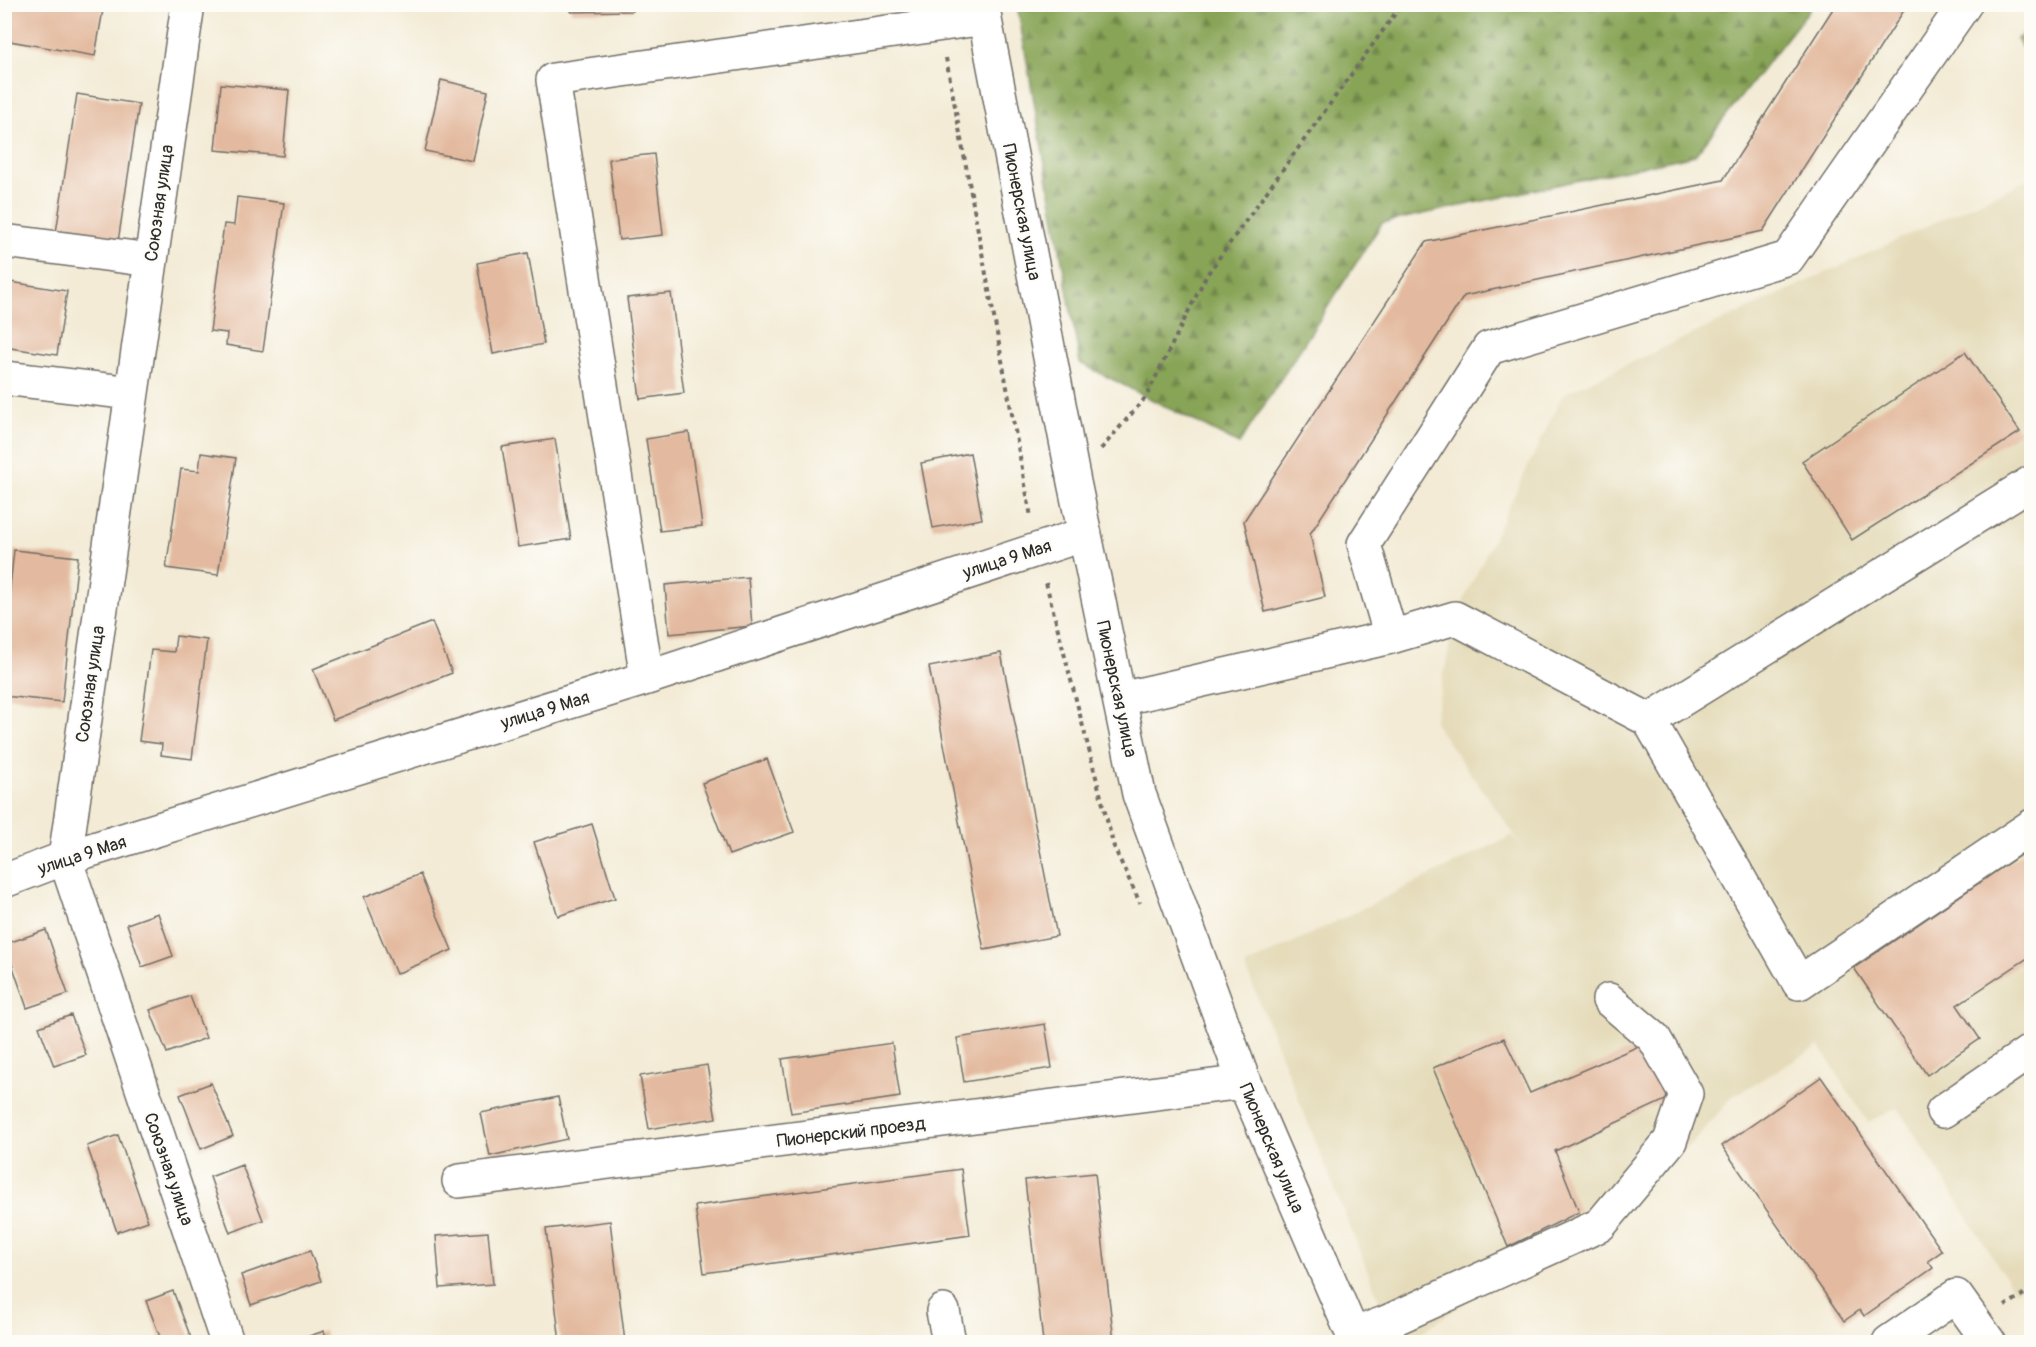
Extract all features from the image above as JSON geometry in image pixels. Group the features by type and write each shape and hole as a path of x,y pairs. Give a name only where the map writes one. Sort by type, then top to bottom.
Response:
{"street":[{"name":"Союзная улица","path":"188,4 65,858 227,1342"},
{"path":"1391,637 1364,544 1489,348 1788,258 1965,4"},
{"path":"647,678 553,80 983,11"},
{"name":"Пионерская улица","path":"983,11 1074,482 1139,794 1244,1082 1354,1339"},
{"path":"4,241 151,260"},
{"path":"4,378 132,393"},
{"path":"1649,720 2031,482"},
{"name":"улица 9 Мая","path":"4,881 65,858 647,678 1085,534"},
{"path":"1120,699 1391,637 1455,618 1649,720 1799,983 2031,826"},
{"path":"1354,1339 1600,1225 1670,1141 1686,1094 1654,1038 1609,1000"},
{"path":"1943,1111 2031,1050"},
{"name":"Пионерский проезд","path":"459,1180 1244,1082"},
{"path":"1889,1342 1956,1296 1989,1342"},
{"path":"943,1311 949,1342"}],"path":[{"path":"1074,482 1146,397 1206,276 1402,4"}],"shaded area":[{"path":"2031,178 2031,1279 2015,1292 1898,1108 1868,1122 1819,1046 1732,1097 1691,1145 1408,1342 1396,1342 1245,966 1513,835 1525,852 1434,723 1455,618 1563,394"}],"green space":[{"path":"1017,4 1813,5 1695,155 1382,223 1239,444 1080,363"},
{"path":"2031,28 2031,62 2017,39"}],"building":[{"path":"4,4 104,4 95,56 4,40"},
{"path":"571,4 633,4 633,11 571,12"},
{"path":"1836,4 1908,4 1763,231 1464,296 1310,534 1325,597 1265,612 1244,521 1426,242 1723,180"},
{"path":"441,80 488,91 473,161 425,151"},
{"path":"221,84 289,90 283,156 215,150"},
{"path":"77,94 139,104 116,255 54,246"},
{"path":"654,154 663,235 619,240 609,159"},
{"path":"237,197 284,203 263,351 226,345 227,333 210,331 224,224 234,225"},
{"path":"528,253 544,344 493,354 477,263"},
{"path":"4,281 67,291 57,355 4,347"},
{"path":"671,293 684,393 640,399 627,298"},
{"path":"1965,352 2020,432 1852,540 1802,461"},
{"path":"689,432 702,526 660,531 646,439"},
{"path":"555,439 571,539 518,547 502,447"},
{"path":"201,453 236,458 218,575 166,568 181,469 199,471"},
{"path":"970,453 982,519 933,528 921,463"},
{"path":"14,550 78,557 62,702 4,696 4,644"},
{"path":"748,577 752,626 669,634 665,585"},
{"path":"432,622 452,673 333,720 313,669"},
{"path":"176,636 207,640 192,759 161,755 162,744 139,741 151,650 174,652"},
{"path":"1001,653 1057,936 984,950 929,667"},
{"path":"767,759 794,832 729,855 702,783"},
{"path":"592,824 615,898 558,916 534,842"},
{"path":"2032,847 2032,955 1957,1005 1980,1039 1927,1075 1854,968"},
{"path":"420,874 452,950 396,974 364,897"},
{"path":"158,913 173,956 142,967 127,924"},
{"path":"46,930 68,994 27,1008 5,944"},
{"path":"190,996 206,1038 167,1053 150,1010"},
{"path":"71,1015 86,1055 54,1066 39,1027"},
{"path":"1045,1024 1052,1068 964,1082 957,1038"},
{"path":"1504,1038 1530,1093 1646,1043 1672,1097 1555,1151 1579,1212 1508,1247 1433,1068"},
{"path":"892,1043 900,1097 791,1113 782,1059"},
{"path":"707,1065 716,1118 649,1129 640,1076"},
{"path":"1821,1077 1942,1251 1928,1261 1933,1268 1864,1316 1860,1310 1844,1321 1722,1146"},
{"path":"211,1083 233,1136 201,1149 180,1095"},
{"path":"558,1097 567,1139 490,1156 481,1113"},
{"path":"118,1135 148,1221 117,1232 87,1146"},
{"path":"242,1165 263,1220 230,1233 210,1177"},
{"path":"961,1169 970,1235 704,1273 695,1206"},
{"path":"1095,1173 1114,1342 1043,1342 1025,1180"},
{"path":"610,1221 625,1342 560,1342 546,1229"},
{"path":"488,1232 493,1284 440,1288 436,1236"},
{"path":"310,1251 321,1281 251,1305 241,1275"},
{"path":"173,1291 191,1338 179,1342 162,1342 146,1301"},
{"path":"324,1331 328,1342 292,1342"}]}
